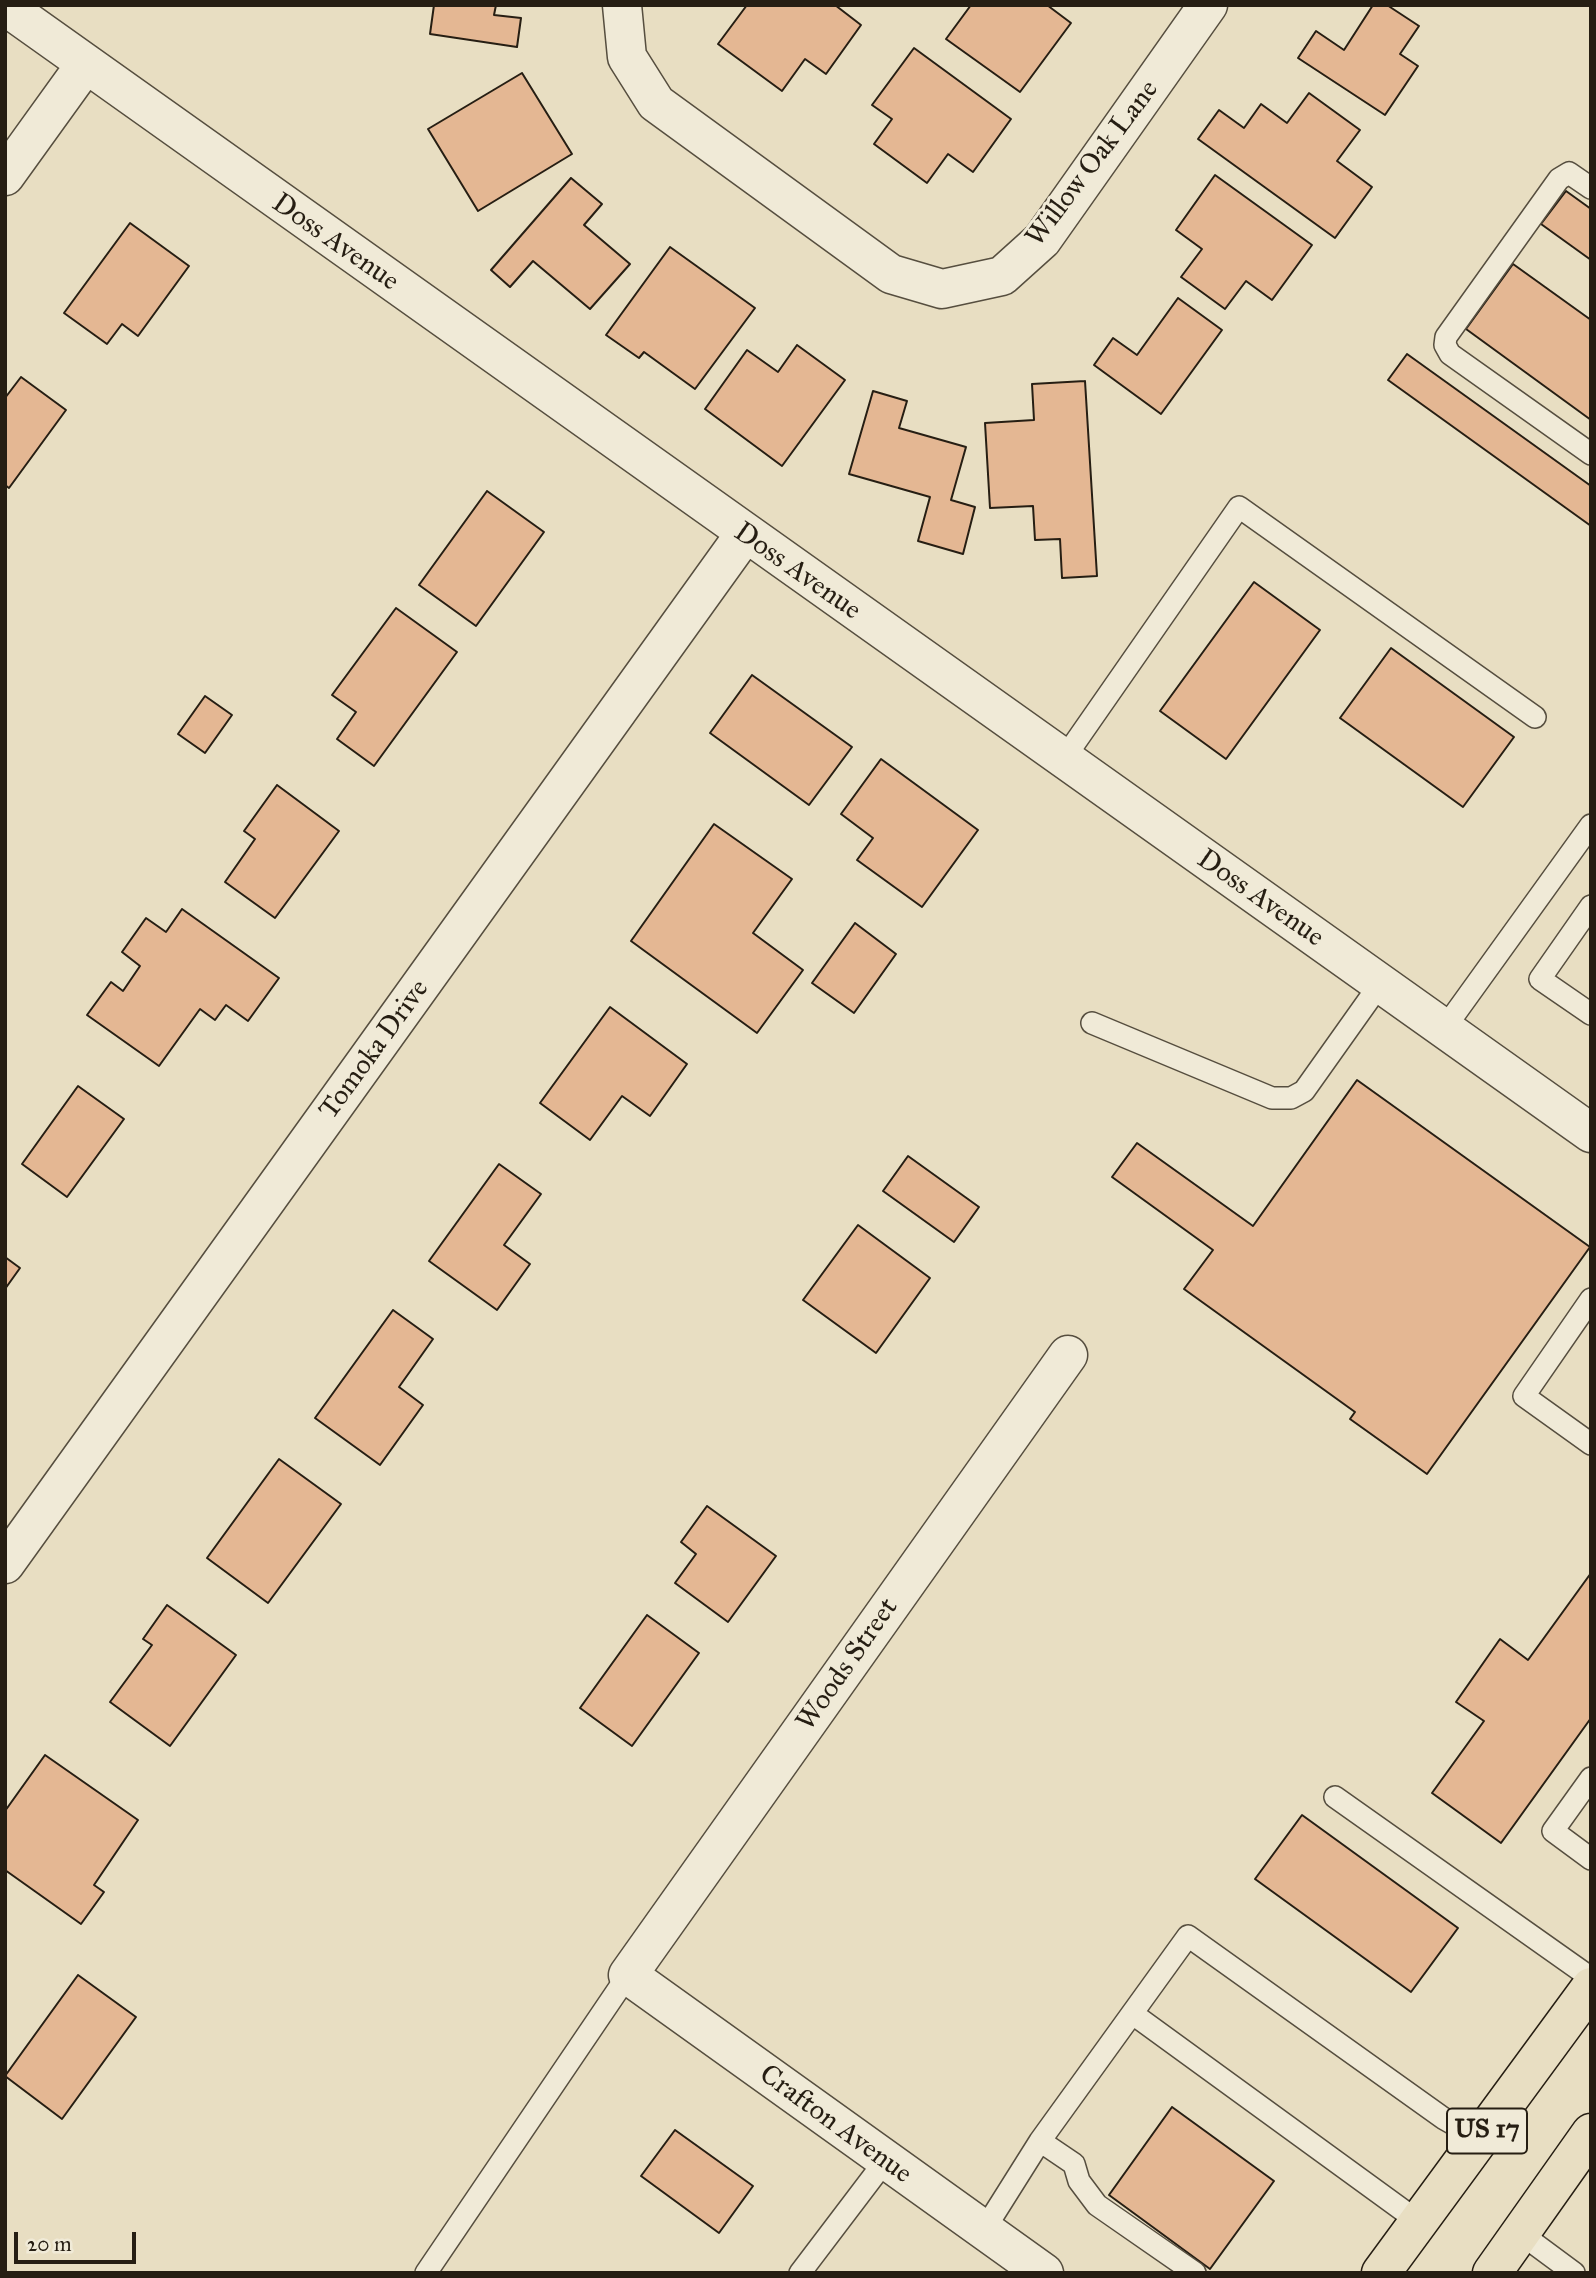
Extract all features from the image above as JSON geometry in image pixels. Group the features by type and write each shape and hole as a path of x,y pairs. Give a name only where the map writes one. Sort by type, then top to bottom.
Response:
{"main road":[{"name":"US 17","path":"1381,2273 1591,1987"},
{"name":"US 17","path":"1492,2273 1591,2133"}],"street":[{"name":"Willow Oak Lane","path":"622,5 627,57 656,103 891,274 942,289 1002,276 1042,240 1208,5"},
{"name":"Doss Avenue","path":"5,6 744,535 1591,1133"},
{"path":"5,176 85,65"},
{"name":"Tomoka Drive","path":"5,1564 744,535"},
{"name":"Woods Street","path":"628,1975 1068,1355"},
{"name":"Crafton Avenue","path":"628,1975 1044,2273"}],"lane":[{"path":"1591,188 1569,173 1559,179 1446,337 1445,345 1450,354 1591,454"},
{"path":"1063,760 1098,705 1239,507 1535,716"},
{"path":"1444,1029 1591,825"},
{"path":"1590,909 1540,979 1591,1014"},
{"path":"1092,1023 1272,1098 1291,1098 1304,1091 1380,984"},
{"path":"1590,1301 1524,1396 1591,1444"},
{"path":"1591,1778 1553,1831 1591,1859"},
{"path":"1335,1797 1591,1978"},
{"path":"984,2230 1040,2141 1188,1936 1443,2118 1480,2139"},
{"path":"426,2273 628,1975"},
{"path":"1133,2014 1419,2222"},
{"path":"1040,2141 1074,2165 1079,2181 1097,2205 1195,2273"},
{"path":"800,2273 885,2161"},
{"path":"1520,2233 1574,2273"}],"building":[{"path":"434,5 496,5 494,15 521,18 517,47 430,34"},
{"path":"747,5 835,5 861,25 826,74 805,59 782,91 718,44"},
{"path":"971,5 1047,5 1071,23 1020,92 946,39"},
{"path":"1373,5 1387,5 1419,26 1400,54 1418,66 1385,115 1298,58 1316,31 1344,50"},
{"path":"914,48 1011,119 973,172 948,154 927,183 874,144 892,119 872,105"},
{"path":"522,73 572,154 478,211 428,129"},
{"path":"1309,93 1360,130 1337,161 1372,187 1335,238 1198,139 1219,110 1244,128 1261,104 1287,123"},
{"path":"1215,175 1312,245 1272,300 1246,281 1225,309 1181,277 1202,249 1176,230"},
{"path":"571,178 602,204 584,225 630,264 590,309 533,261 510,287 491,270"},
{"path":"1566,191 1591,209 1591,260 1541,224"},
{"path":"130,223 189,266 138,336 122,324 107,344 64,313"},
{"path":"670,247 755,308 695,389 644,352 639,358 606,335"},
{"path":"1513,264 1591,320 1591,420 1466,329"},
{"path":"1178,298 1222,330 1161,414 1094,365 1113,338 1137,355"},
{"path":"797,345 845,380 782,466 705,409 747,350 778,372"},
{"path":"1407,354 1591,486 1591,526 1388,380"},
{"path":"21,377 66,410 9,488 5,485 5,398"},
{"path":"1085,381 1097,576 1062,578 1060,539 1035,540 1033,506 990,508 985,423 1034,420 1032,384"},
{"path":"873,391 907,401 899,428 966,447 951,500 975,507 963,554 918,541 930,497 849,474"},
{"path":"487,491 544,532 476,626 419,585"},
{"path":"1254,582 1320,630 1226,759 1160,711"},
{"path":"396,608 457,652 374,766 337,739 356,712 332,695"},
{"path":"1391,648 1514,737 1463,807 1340,718"},
{"path":"752,675 852,747 809,805 710,733"},
{"path":"205,696 232,715 205,753 178,734"},
{"path":"881,759 978,830 922,907 857,860 873,838 841,814"},
{"path":"277,785 339,831 275,918 225,882 255,839 244,831"},
{"path":"714,824 792,879 753,933 803,970 757,1033 631,941"},
{"path":"182,909 279,978 248,1021 226,1005 215,1020 200,1009 159,1066 87,1015 111,982 123,991 140,966 122,952 146,918 166,932"},
{"path":"855,923 896,954 854,1013 812,983"},
{"path":"610,1007 687,1064 650,1116 622,1096 590,1140 540,1103"},
{"path":"1357,1080 1590,1247 1427,1474 1350,1419 1355,1412 1184,1289 1213,1250 1112,1177 1137,1143 1253,1226"},
{"path":"78,1086 124,1119 67,1197 22,1164"},
{"path":"908,1156 979,1207 954,1242 883,1191"},
{"path":"499,1164 541,1194 504,1245 530,1264 497,1310 429,1261"},
{"path":"858,1225 930,1278 876,1353 803,1300"},
{"path":"5,1257 20,1268 5,1289"},
{"path":"393,1310 433,1339 399,1387 423,1405 380,1465 315,1418"},
{"path":"279,1459 341,1504 268,1603 207,1558"},
{"path":"707,1506 776,1556 728,1622 675,1583 696,1554 681,1542"},
{"path":"1591,1573 1591,1718 1501,1843 1432,1793 1484,1721 1456,1702 1500,1639 1528,1660"},
{"path":"167,1605 236,1655 170,1746 110,1702 152,1645 143,1639"},
{"path":"647,1615 699,1653 632,1746 580,1708"},
{"path":"45,1755 138,1820 94,1885 104,1892 81,1924 5,1870 5,1811"},
{"path":"1302,1815 1458,1928 1411,1992 1255,1879"},
{"path":"78,1975 136,2017 62,2119 5,2076"},
{"path":"1172,2107 1274,2181 1210,2269 1109,2195"},
{"path":"675,2130 753,2186 719,2233 641,2176"}]}
